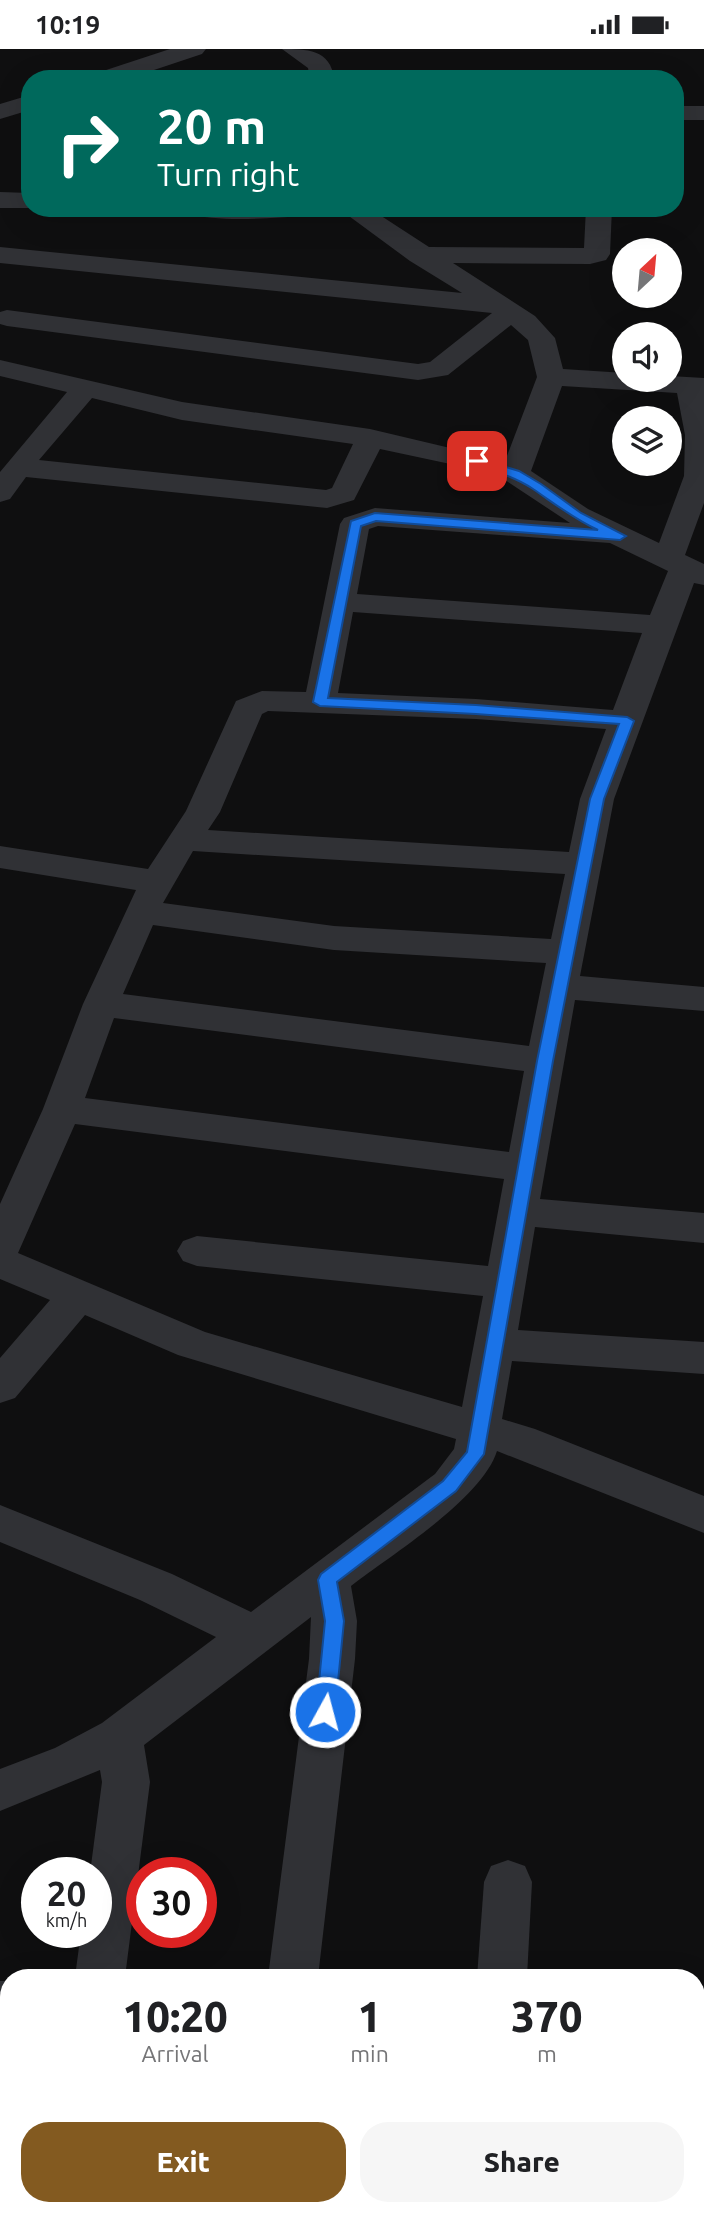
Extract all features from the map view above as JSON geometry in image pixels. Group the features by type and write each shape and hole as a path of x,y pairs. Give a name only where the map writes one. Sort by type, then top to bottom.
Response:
{"street":[{"path":"130,70 194,49"},
{"path":"294,49 316,61 321,70"},
{"path":"0,112 21,105"},
{"path":"684,113 704,113"},
{"path":"0,199 21,200"},
{"path":"364,217 501,308 541,338 551,377 515,474"},
{"path":"419,254 590,256 597,254 599,217"},
{"path":"0,254 501,308"},
{"path":"7,318 418,372 438,369 501,308"},
{"path":"0,368 182,411 442,452 515,474 537,486 577,515 686,567"},
{"path":"3,1785 72,1762 119,1737 450,1486 475,1454 545,1061 597,799 661,625 686,567 699,476 697,385 551,377"},
{"path":"0,493 18,467 87,387"},
{"path":"18,467 327,499 344,493 370,439"},
{"path":"320,702 355,524 375,517 620,536"},
{"path":"338,602 661,625"},
{"path":"0,1249 62,1109 101,1005 150,897 170,860 203,812 248,708 262,701 320,702 476,709 627,721"},
{"path":"186,840 584,864"},
{"path":"3,865 334,938 567,952"},
{"path":"561,987 704,999"},
{"path":"101,1005 545,1061"},
{"path":"62,1109 526,1168"},
{"path":"519,1211 704,1228"},
{"path":"197,1251 507,1283"},
{"path":"0,1262 192,1344 520,1441 704,1515"},
{"path":"0,1387 77,1297"},
{"path":"496,1343 704,1358"},
{"path":"0,1523 156,1587 256,1635"},
{"path":"294,1969 332,1659 334,1621 327,1580"},
{"path":"101,1969 126,1782 119,1737"},
{"path":"503,1969 508,1882"}],"route":[{"path":"325,1712 334,1621 327,1580 450,1486 475,1454 545,1061 597,799 627,721 476,709 320,702 355,524 362,520 375,517 620,536 577,515 537,486 515,474 477,461"}]}
